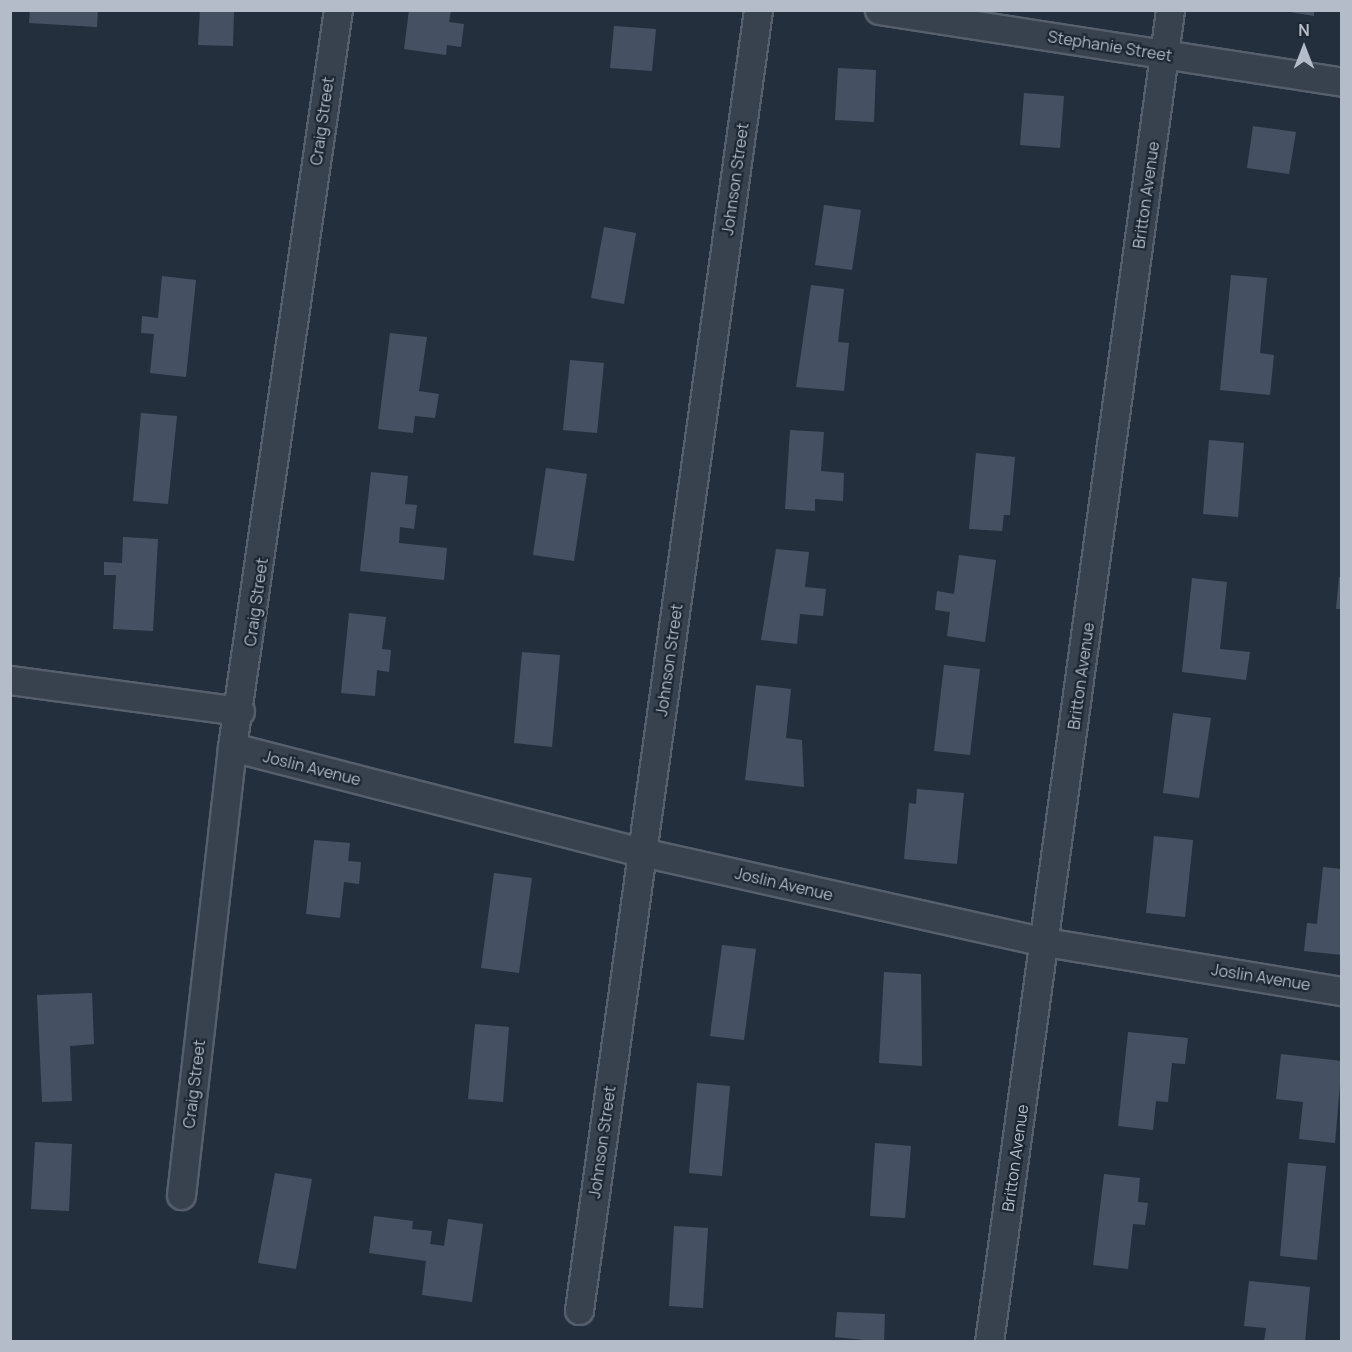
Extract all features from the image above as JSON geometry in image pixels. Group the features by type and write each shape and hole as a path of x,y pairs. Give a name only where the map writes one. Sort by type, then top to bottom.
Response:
{"street":[{"name":"Craig Street","path":"181,1195 232,747 240,711 338,10"},
{"name":"Johnson Street","path":"579,1310 758,10"},
{"name":"Stephanie Street","path":"879,10 1341,82"},
{"name":"Britton Avenue","path":"989,1341 1046,942 1170,10"},
{"path":"10,680 240,711"},
{"name":"Joslin Avenue","path":"232,747 642,852 1046,942 1341,991"}],"building":[{"path":"30,10 98,10 97,27 29,23"},
{"path":"200,10 234,10 233,46 198,45"},
{"path":"409,10 451,10 449,22 464,24 461,47 447,45 446,55 404,49"},
{"path":"1278,10 1314,10 1314,16"},
{"path":"614,26 656,29 652,71 610,68"},
{"path":"838,68 876,70 874,122 835,120"},
{"path":"1024,93 1064,96 1060,148 1020,145"},
{"path":"1253,126 1296,132 1289,174 1247,168"},
{"path":"824,205 861,210 852,270 815,265"},
{"path":"604,227 636,233 624,304 591,298"},
{"path":"1231,275 1267,278 1260,353 1274,355 1270,395 1220,390"},
{"path":"162,276 196,280 186,377 150,373 154,334 141,333 142,316 158,318"},
{"path":"811,285 844,289 838,342 849,343 844,391 796,387"},
{"path":"390,333 427,337 419,391 439,394 435,418 415,416 413,433 378,429"},
{"path":"570,360 604,363 597,433 563,430"},
{"path":"141,413 177,416 168,504 133,501"},
{"path":"790,430 824,432 821,471 844,473 843,501 815,499 815,511 785,509"},
{"path":"1209,440 1244,443 1238,517 1203,514"},
{"path":"976,453 1015,457 1010,515 1004,515 1002,531 969,529"},
{"path":"546,468 587,474 574,561 533,555"},
{"path":"371,472 408,476 405,504 417,505 414,529 400,527 399,543 447,548 444,580 360,571"},
{"path":"123,537 158,539 153,631 113,629 116,575 104,575 104,562 122,563"},
{"path":"776,549 809,552 805,587 826,589 823,616 800,614 797,644 761,640"},
{"path":"959,555 996,560 985,642 947,636 950,612 935,610 937,591 954,594"},
{"path":"1339,577 1342,577 1342,609 1336,609"},
{"path":"1192,578 1227,582 1220,649 1250,652 1246,680 1182,672"},
{"path":"349,613 386,617 382,649 391,650 389,672 377,670 375,696 341,693"},
{"path":"522,652 560,655 552,747 514,743"},
{"path":"944,665 980,669 970,755 934,751"},
{"path":"756,685 791,689 786,738 802,740 804,787 745,780"},
{"path":"1173,713 1211,718 1199,798 1163,793"},
{"path":"917,789 964,793 957,864 904,859 909,803 916,804"},
{"path":"1154,836 1193,840 1185,917 1146,913"},
{"path":"314,840 350,843 348,861 361,862 359,884 344,882 340,918 306,914"},
{"path":"1323,867 1342,869 1342,955 1304,951 1307,923 1317,924"},
{"path":"494,873 532,878 519,973 481,968"},
{"path":"722,945 756,949 744,1040 710,1036"},
{"path":"884,972 921,974 922,1066 879,1063"},
{"path":"92,993 94,1044 70,1046 72,1101 42,1102 37,995"},
{"path":"475,1024 509,1027 503,1102 468,1099"},
{"path":"1128,1032 1188,1038 1185,1064 1172,1063 1168,1102 1156,1101 1153,1130 1118,1126"},
{"path":"1281,1054 1342,1061 1335,1143 1299,1139 1303,1102 1276,1099"},
{"path":"697,1083 730,1086 722,1176 689,1173"},
{"path":"35,1142 72,1144 69,1211 31,1209"},
{"path":"875,1143 911,1146 905,1218 870,1216"},
{"path":"1288,1163 1326,1166 1317,1260 1280,1256"},
{"path":"275,1173 312,1179 296,1269 258,1263"},
{"path":"1104,1174 1140,1178 1138,1202 1148,1203 1145,1225 1133,1224 1128,1269 1093,1265"},
{"path":"374,1216 413,1221 412,1229 432,1231 430,1244 444,1246 448,1219 483,1224 472,1302 422,1295 426,1261 369,1253"},
{"path":"674,1226 708,1228 703,1308 669,1306"},
{"path":"1249,1281 1310,1287 1305,1342 1264,1342 1266,1328 1244,1326"},
{"path":"837,1312 885,1314 884,1342 835,1337"}]}
